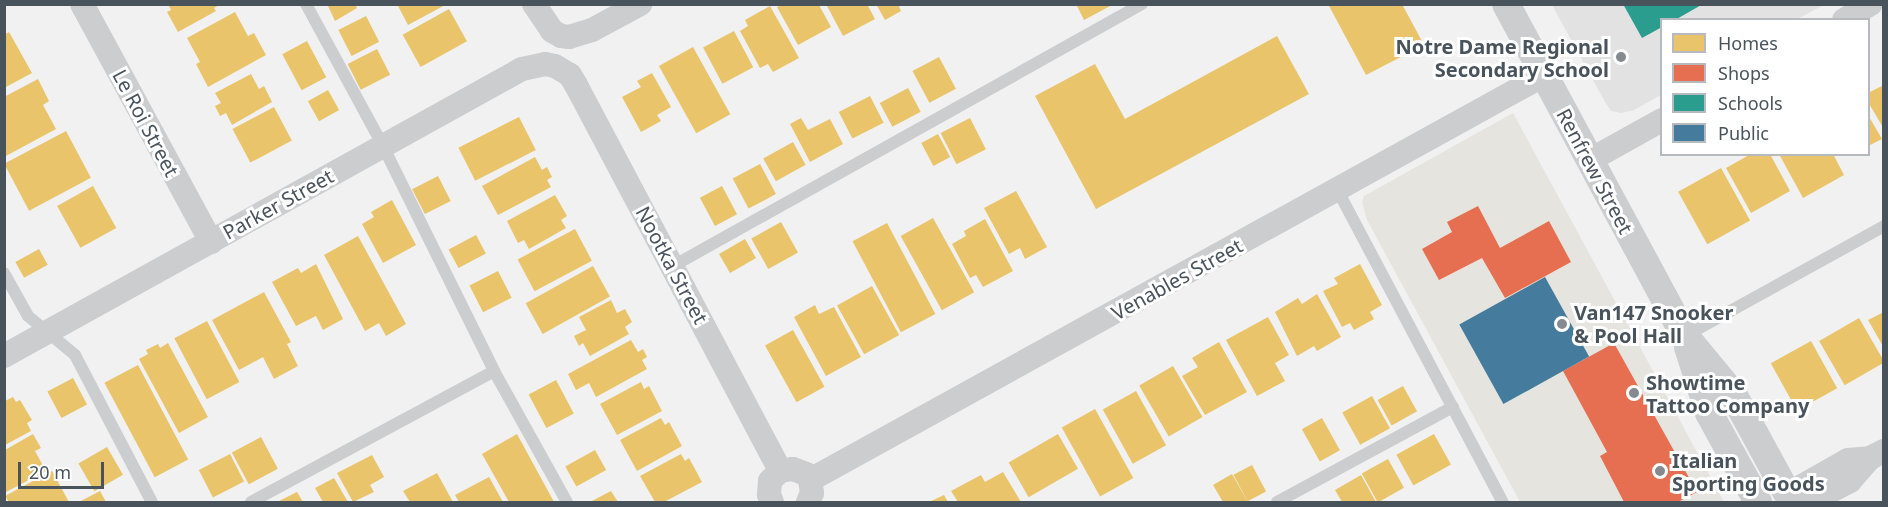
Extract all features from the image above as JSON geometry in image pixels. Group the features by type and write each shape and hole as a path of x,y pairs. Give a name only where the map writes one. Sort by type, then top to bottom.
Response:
{"street":[{"name":"Le Roi Street","path":"82,4 211,242"},
{"path":"534,4 544,23 561,36 579,36 640,4"},
{"name":"Renfrew Street","path":"1506,4 1685,336 1733,394 1797,500"},
{"path":"1847,18 1871,4"},
{"name":"Parker Street","path":"4,356 522,69 545,64 555,66"},
{"name":"Nootka Street","path":"555,66 570,75 576,85 780,471"},
{"name":"Venables Street","path":"809,491 1544,75"},
{"path":"1590,160 1660,121"},
{"name":"Renfrew Street","path":"1685,336 1708,413 1758,502"},
{"path":"1797,500 1848,460 1877,454"},
{"path":"771,502 770,481 780,471 786,469 800,471 809,491"}],"lane":[{"path":"306,4 383,146 494,370 567,502"},
{"path":"673,266 1142,4"},
{"path":"1338,191 1503,502"},
{"path":"1685,336 1884,226"},
{"path":"4,273 28,316 75,355 152,502"},
{"path":"251,502 494,370"},
{"path":"1277,502 1452,407"}],"shaded area":[{"name":"Notre Dame Regional Secondary School","path":"1552,5 1824,5 1799,18 1660,18 1660,96 1634,110 1621,113 1611,111"},
{"path":"1513,113 1724,502 1520,502 1367,220 1362,202 1364,196"}],"building: Homes":[{"path":"168,4 221,4 214,8 216,11 178,32 167,12 171,10"},
{"path":"327,4 355,4 357,8 335,21"},
{"path":"397,4 447,4 408,25"},
{"path":"826,4 867,4 875,19 843,36"},
{"path":"876,4 898,4 901,11 885,20"},
{"path":"1076,4 1114,4 1084,20"},
{"path":"1328,4 1402,4 1424,45 1366,75"},
{"path":"819,5 831,27 798,45 777,7"},
{"path":"770,6 799,58 773,72 768,64 760,68 740,31 748,26 745,20"},
{"path":"449,9 467,41 421,67 403,35"},
{"path":"235,12 248,36 254,33 266,55 208,87 196,64 200,62 187,38"},
{"path":"366,16 379,42 352,56 338,30"},
{"path":"734,31 753,67 722,84 703,47"},
{"path":"9,32 32,73 4,88 4,35"},
{"path":"1277,36 1309,94 1096,209 1035,96 1095,64 1125,119"},
{"path":"307,41 326,77 302,90 282,54"},
{"path":"693,47 730,114 696,133 659,66"},
{"path":"377,49 390,75 361,90 348,64"},
{"path":"939,57 956,89 929,103 913,71"},
{"path":"652,73 671,107 657,115 661,121 641,132 622,97 641,87 637,81"},
{"path":"251,74 259,89 264,86 272,102 232,125 226,113 220,116 215,106 221,103 215,93"},
{"path":"38,79 49,101 43,105 56,129 4,157 4,97"},
{"path":"1884,85 1884,129 1870,105 1870,92"},
{"path":"908,88 921,112 892,127 880,103"},
{"path":"328,90 339,110 319,121 308,101"},
{"path":"870,96 884,123 852,139 839,112"},
{"path":"274,107 292,141 250,163 233,129"},
{"path":"519,117 536,150 475,181 458,148"},
{"path":"801,118 808,130 830,119 843,144 810,162 790,124"},
{"path":"970,118 986,149 956,164 941,133"},
{"path":"1870,118 1882,139 1870,145"},
{"path":"66,131 91,178 29,211 4,164"},
{"path":"938,134 950,157 933,166 921,143"},
{"path":"793,142 806,165 776,181 763,158"},
{"path":"1747,156 1771,156 1790,191 1751,213 1726,168"},
{"path":"1780,156 1834,156 1844,175 1803,198"},
{"path":"535,157 542,170 547,167 552,177 547,180 551,187 498,215 482,186"},
{"path":"760,164 776,194 749,209 733,179"},
{"path":"1721,168 1750,220 1707,244 1678,192"},
{"path":"438,176 451,201 425,214 412,189"},
{"path":"93,186 116,228 80,248 57,206"},
{"path":"722,186 737,214 715,226 700,198"},
{"path":"1016,191 1047,247 1025,259 1020,248 1009,254 984,208"},
{"path":"555,195 567,216 561,220 566,228 529,249 524,240 518,243 507,221"},
{"path":"392,200 416,245 383,263 362,224 374,217 371,212"},
{"path":"933,218 974,292 942,310 901,236"},
{"path":"985,219 1013,271 983,287 976,275 970,278 952,244 966,236 964,231"},
{"path":"781,222 798,253 768,269 751,238"},
{"path":"887,223 935,314 901,332 853,241"},
{"path":"575,229 592,261 535,291 518,260"},
{"path":"476,235 486,254 458,268 449,250"},
{"path":"358,236 406,324 386,336 379,323 365,331 324,255"},
{"path":"745,239 756,258 730,273 719,254"},
{"path":"39,249 48,265 24,278 15,262"},
{"path":"316,264 343,319 323,330 316,316 296,326 272,282 298,268 301,273"},
{"path":"1360,264 1382,305 1370,312 1374,319 1354,330 1350,323 1342,327 1323,291 1338,284 1334,278"},
{"path":"593,266 610,297 543,334 526,303"},
{"path":"498,271 512,298 483,312 469,286"},
{"path":"872,286 899,335 864,354 837,305"},
{"path":"264,292 291,342 287,344 298,366 274,379 263,357 239,370 212,320"},
{"path":"1317,294 1341,337 1317,351 1314,346 1297,356 1275,312 1298,298 1302,304"},
{"path":"611,300 617,313 625,309 632,322 625,327 629,334 590,356 583,343 579,346 574,336 586,330 579,317"},
{"path":"815,305 819,314 834,307 861,357 826,376 794,317"},
{"path":"1884,312 1884,348 1868,320"},
{"path":"1268,317 1289,355 1275,363 1285,381 1257,396 1226,340"},
{"path":"1859,318 1884,362 1845,385 1819,341"},
{"path":"207,321 239,382 207,399 174,338"},
{"path":"793,330 825,387 797,402 765,346"},
{"path":"631,340 638,352 643,349 647,357 642,360 647,369 596,397 589,383 576,390 568,374"},
{"path":"1811,341 1837,388 1797,411 1771,363"},
{"path":"1219,342 1247,392 1205,415 1182,376 1198,367 1192,358"},
{"path":"168,343 208,417 179,433 139,359 148,354 146,350 158,344 160,348"},
{"path":"138,365 188,459 155,477 104,383"},
{"path":"1173,366 1202,417 1169,437 1139,386"},
{"path":"73,378 87,404 61,418 47,392"},
{"path":"556,380 574,414 546,428 529,395"},
{"path":"641,382 644,389 649,386 662,411 617,435 600,404"},
{"path":"1403,386 1417,411 1392,425 1378,400"},
{"path":"1136,391 1166,445 1133,464 1103,409"},
{"path":"1372,396 1390,428 1360,445 1342,412"},
{"path":"13,397 16,402 20,400 32,420 27,423 31,431 5,445 5,401"},
{"path":"1095,409 1133,478 1100,497 1062,427"},
{"path":"661,418 665,425 669,422 682,446 637,471 620,440"},
{"path":"1322,418 1340,450 1320,462 1302,429"},
{"path":"33,434 41,448 35,451 46,471 6,492 5,450"},
{"path":"517,434 554,502 509,502 482,454"},
{"path":"1058,434 1078,469 1029,497 1009,462"},
{"path":"1434,434 1451,465 1413,485 1396,455"},
{"path":"261,437 278,469 249,484 232,452"},
{"path":"107,447 123,475 94,491 78,463"},
{"path":"595,450 606,470 576,487 565,466"},
{"path":"230,454 244,482 213,498 199,470"},
{"path":"681,454 685,461 689,458 702,482 664,502 655,502 640,476"},
{"path":"372,455 384,477 370,485 374,492 353,502 337,473"},
{"path":"1388,459 1404,488 1378,502 1362,474"},
{"path":"1252,465 1266,491 1248,501 1233,475"},
{"path":"52,471 69,502 9,502 5,496"},
{"path":"1003,472 1021,502 958,502 951,491 981,475 985,482"},
{"path":"437,473 453,502 410,502 403,491"},
{"path":"1232,474 1248,502 1223,502 1213,485"},
{"path":"1361,475 1376,502 1342,502 1335,490"},
{"path":"489,477 503,502 459,502 455,495"},
{"path":"334,478 348,502 323,502 315,488"},
{"path":"100,491 106,502 79,502"},
{"path":"611,491 618,502 590,502"},
{"path":"297,492 303,502 277,502"},
{"path":"944,495 948,502 929,502"}],"building: Shops":[{"path":"1478,206 1500,248 1549,221 1571,262 1505,298 1482,258 1439,280 1422,249 1452,232 1447,222"},
{"path":"1614,343 1697,492 1678,502 1624,502 1600,456 1607,452 1563,371"}],"building: Schools":[{"path":"1623,4 1703,4 1678,18 1660,18 1660,28 1642,38"}],"building: Public":[{"path":"1545,277 1589,357 1503,404 1459,325"}],"place":[{"name":"Notre Dame Regional Secondary School","path":"1621,57"},
{"name":"Van147 Snooker & Pool Hall","path":"1562,324"},
{"name":"Showtime Tattoo Company","path":"1634,393"},
{"name":"Italian Sporting Goods","path":"1660,471"}]}
